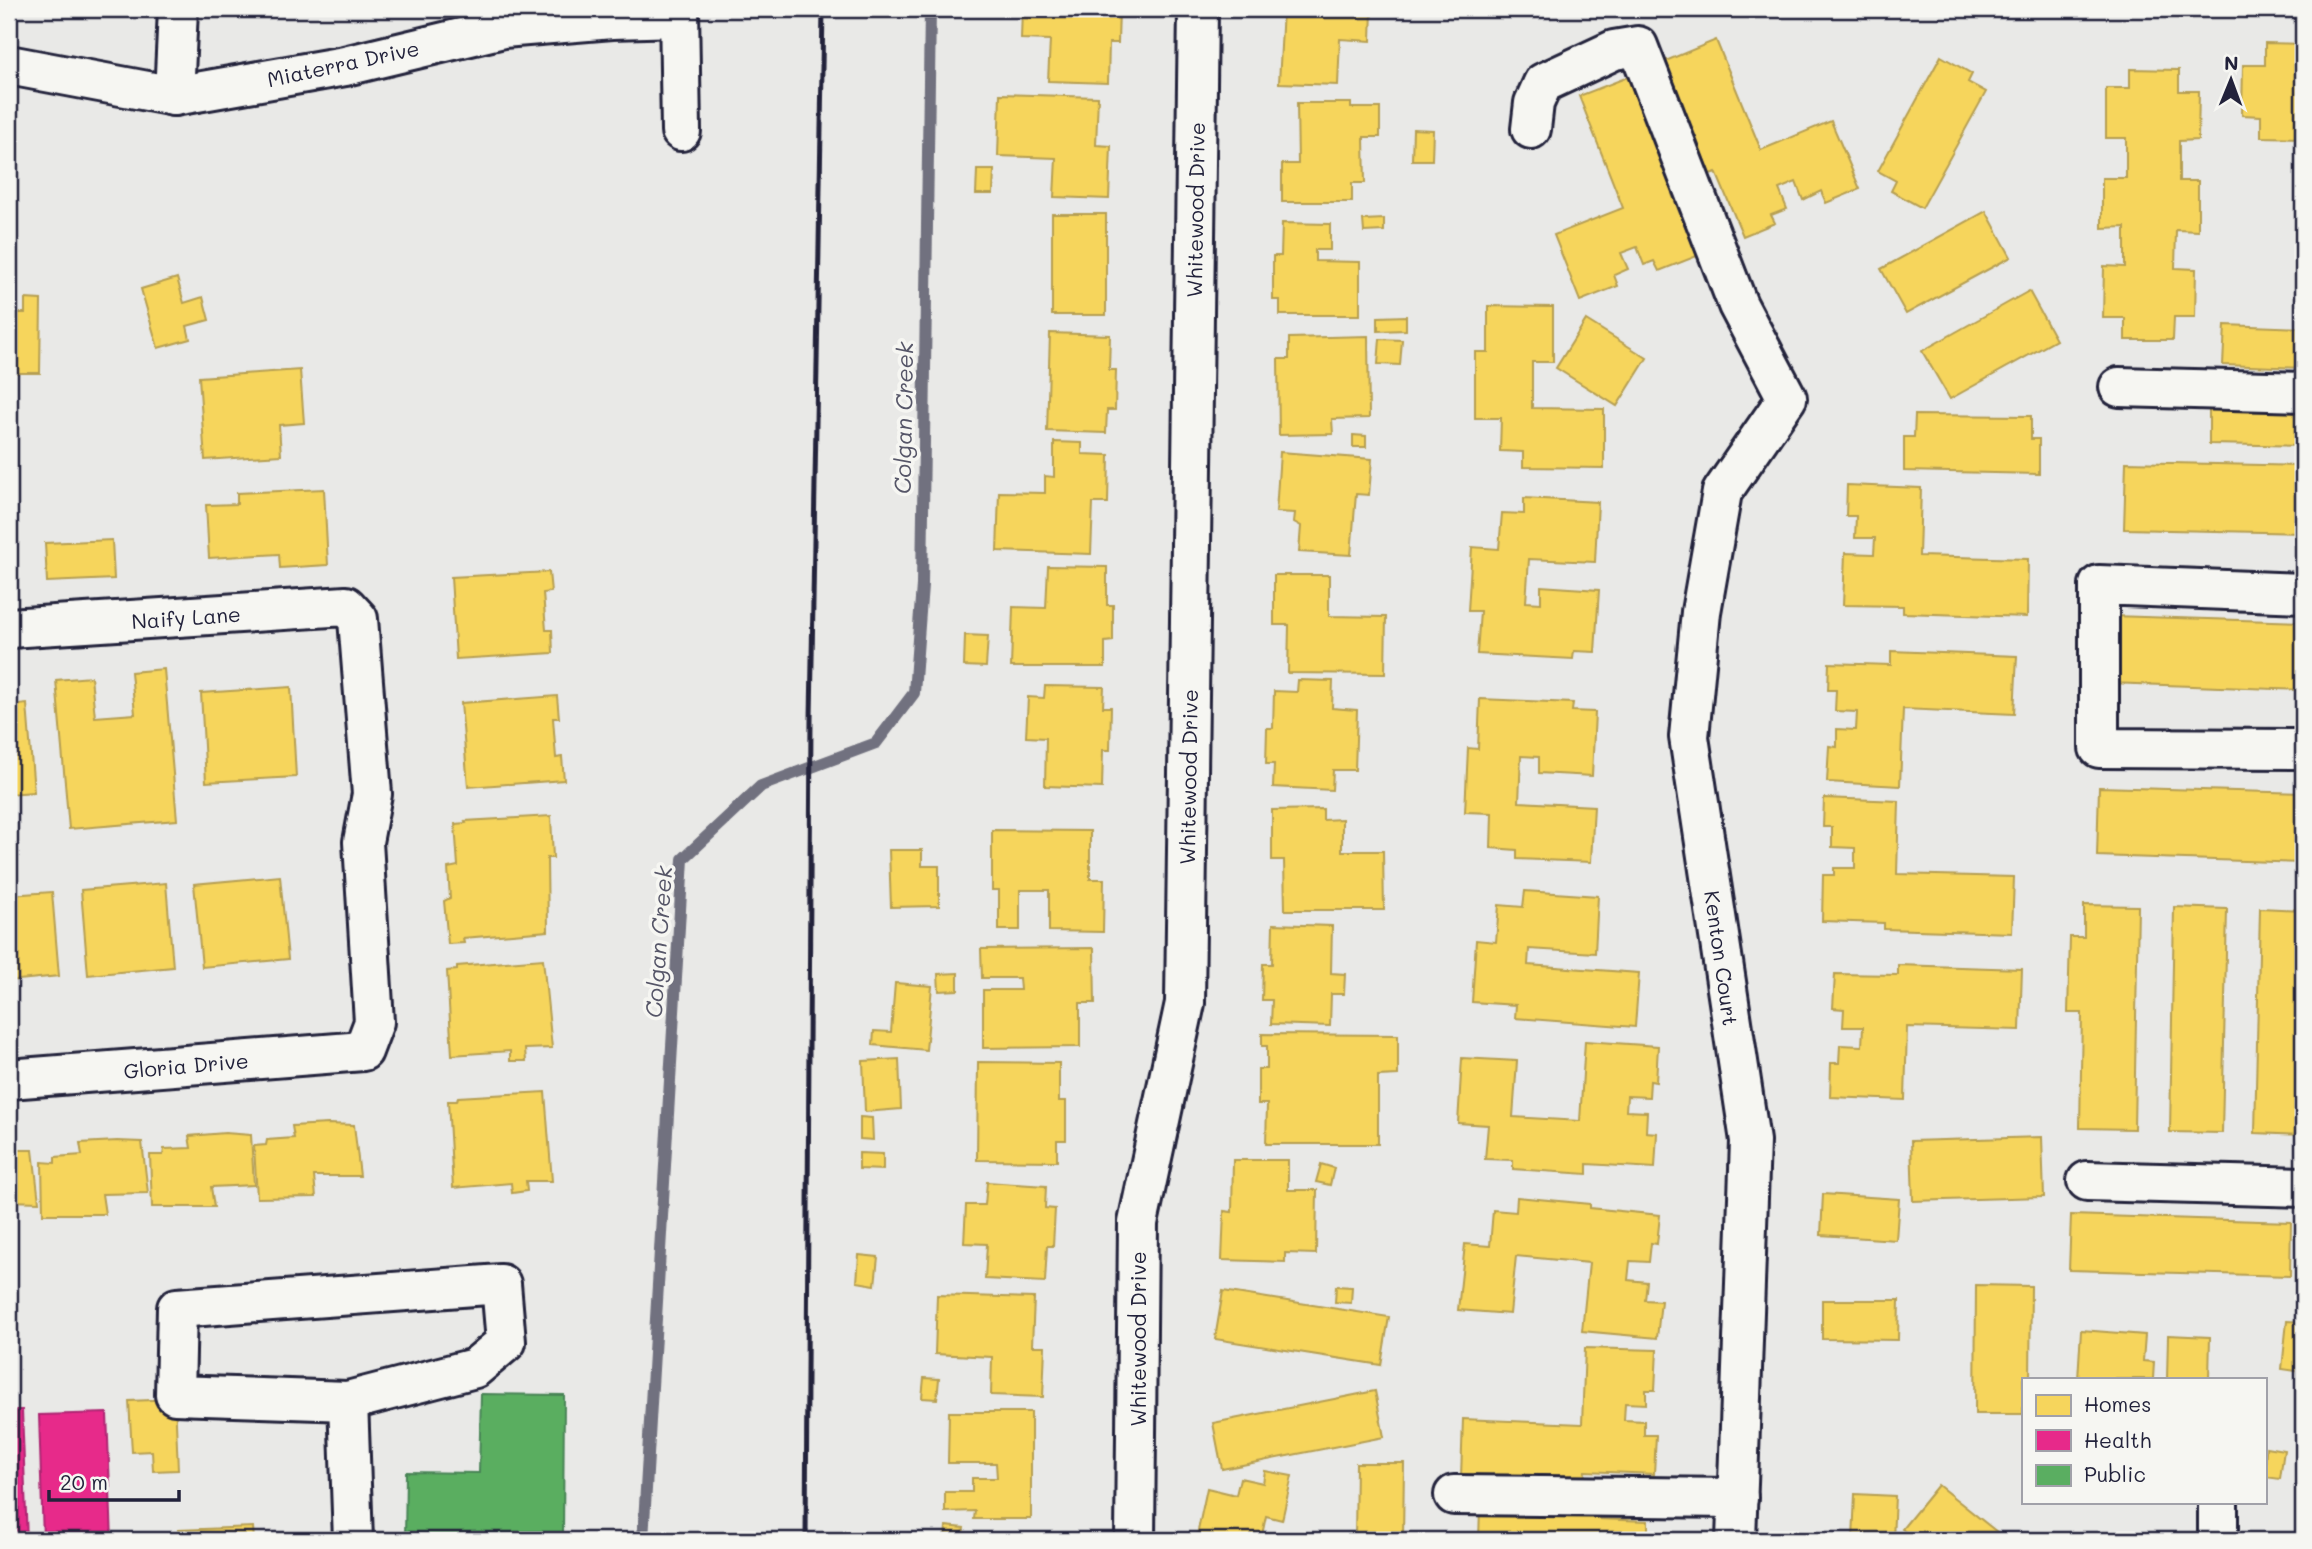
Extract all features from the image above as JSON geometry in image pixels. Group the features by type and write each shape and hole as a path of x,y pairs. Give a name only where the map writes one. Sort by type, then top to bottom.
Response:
{"street":[{"path":"174,96 178,9"},
{"name":"Whitewood Drive","path":"1135,1540 1138,1223 1185,1003 1198,9"},
{"path":"679,13 681,131"},
{"name":"Miaterra Drive","path":"9,65 174,96 345,66 503,18 612,19 679,13"},
{"name":"Kenton Court","path":"1531,129 1534,103 1543,83 1614,50 1638,46 1738,305 1787,398 1722,492 1701,612 1689,737 1750,1141 1737,1540"},
{"path":"2119,387 2303,392"},
{"path":"2303,593 2099,585 2099,748 2303,749"},
{"name":"Naify Lane","path":"9,628 346,606 358,619 372,794 363,842 373,1022 363,1052"},
{"name":"Gloria Drive","path":"9,1079 363,1052"},
{"path":"2087,1181 2303,1187"},
{"path":"501,1284 506,1342 475,1368 348,1401 175,1395 177,1308 501,1284"},
{"path":"348,1401 352,1540"},
{"path":"1454,1495 1738,1498"},
{"path":"2218,1504 2218,1540"}],"building: Homes":[{"path":"1022,9 1119,9 1118,43 1109,43 1108,83 1048,81 1050,40 1021,39"},
{"path":"1283,9 1372,9 1371,41 1340,39 1338,85 1279,83"},
{"path":"1716,40 1761,150 1831,121 1860,189 1826,203 1821,191 1803,200 1796,182 1779,189 1787,209 1771,215 1775,223 1743,236 1716,172 1710,174 1663,62"},
{"path":"2265,43 2303,44 2303,138 2261,137 2261,116 2242,115 2243,65 2265,65"},
{"path":"1941,56 1972,74 1968,82 1986,92 1922,208 1891,191 1896,181 1878,171"},
{"path":"2130,69 2179,70 2179,91 2199,91 2198,140 2179,141 2179,181 2198,181 2198,231 2176,230 2175,268 2196,269 2195,317 2174,317 2173,340 2125,340 2125,318 2103,318 2104,266 2125,267 2125,227 2102,228 2102,178 2126,178 2126,138 2106,138 2106,88 2130,88"},
{"path":"1633,75 1679,191 1672,194 1697,256 1659,271 1654,261 1644,265 1637,247 1621,253 1628,269 1614,275 1618,286 1580,301 1554,235 1623,208 1579,96"},
{"path":"1000,94 1098,97 1096,145 1111,146 1109,199 1054,197 1056,158 998,156"},
{"path":"1297,103 1351,103 1351,108 1380,108 1380,137 1364,137 1365,183 1352,183 1352,202 1282,202 1282,164 1298,164"},
{"path":"1413,129 1433,130 1432,160 1412,160"},
{"path":"977,170 994,170 993,194 976,194"},
{"path":"1986,211 2011,257 1906,314 1881,269"},
{"path":"1052,214 1106,214 1106,315 1052,315"},
{"path":"1384,219 1384,231 1364,232 1363,220"},
{"path":"1282,223 1330,224 1330,250 1315,250 1315,261 1360,262 1360,315 1280,315 1280,300 1273,300 1273,256 1281,256"},
{"path":"177,278 184,303 203,297 209,320 187,326 190,339 158,348 141,289"},
{"path":"2029,291 2056,340 1950,399 1922,351"},
{"path":"25,299 41,300 40,373 15,373 13,313 25,313"},
{"path":"1488,306 1553,307 1553,362 1532,362 1532,408 1604,409 1604,468 1523,467 1523,452 1500,451 1501,418 1475,418 1475,352 1488,352"},
{"path":"1406,316 1406,330 1378,331 1378,317"},
{"path":"1586,320 1647,358 1617,406 1556,368"},
{"path":"2225,325 2303,328 2303,368 2223,365"},
{"path":"1050,333 1110,335 1109,370 1116,370 1115,410 1107,410 1106,433 1047,431"},
{"path":"1368,336 1369,418 1332,419 1333,434 1279,435 1278,359 1289,359 1289,338"},
{"path":"1380,339 1402,340 1400,365 1378,364"},
{"path":"300,370 304,423 279,425 281,455 205,460 199,377"},
{"path":"2209,400 2303,403 2303,446 2209,444"},
{"path":"1915,415 2031,416 2031,439 2039,439 2039,474 1904,471 1904,437 1914,437"},
{"path":"1353,435 1366,436 1366,447 1353,447"},
{"path":"1054,442 1082,443 1082,454 1109,455 1108,503 1093,503 1091,554 997,551 999,492 1045,493 1045,476 1054,477"},
{"path":"1280,452 1372,459 1369,495 1356,494 1351,555 1299,552 1301,526 1294,522 1295,513 1276,512"},
{"path":"2126,462 2303,466 2303,533 2124,529"},
{"path":"1847,485 1921,488 1919,556 2028,559 2027,617 1903,613 1903,606 1843,605 1845,553 1874,554 1875,538 1855,538 1856,516 1846,516"},
{"path":"324,489 328,565 280,568 279,554 209,558 206,505 237,504 237,493"},
{"path":"1524,498 1598,502 1595,562 1529,559 1526,602 1541,603 1541,586 1599,590 1595,652 1574,651 1573,659 1477,654 1480,611 1468,611 1472,547 1499,549 1502,513 1524,514"},
{"path":"112,540 114,579 47,582 45,543"},
{"path":"1048,566 1107,567 1107,605 1113,605 1113,641 1105,642 1105,667 1011,667 1013,607 1046,608"},
{"path":"549,572 551,592 543,593 546,630 552,630 553,653 456,659 451,577"},
{"path":"1274,575 1329,575 1329,616 1386,617 1385,674 1288,673 1289,625 1274,625"},
{"path":"2112,616 2303,622 2303,690 2109,683"},
{"path":"965,635 988,636 986,667 964,666"},
{"path":"1891,651 2017,656 2014,714 1903,709 1900,786 1827,782 1829,746 1837,747 1837,729 1856,730 1857,712 1835,711 1836,690 1828,690 1829,663 1891,665"},
{"path":"164,669 177,820 69,829 56,680 91,677 95,717 135,714 131,672"},
{"path":"1298,680 1333,681 1332,708 1357,710 1355,770 1333,770 1332,790 1273,787 1274,764 1266,764 1267,728 1273,728 1274,691 1297,692"},
{"path":"1045,686 1104,687 1103,707 1111,707 1110,750 1103,750 1102,788 1045,786 1046,738 1026,737 1028,697 1044,698"},
{"path":"291,687 296,777 206,782 201,693"},
{"path":"557,696 559,718 553,718 556,758 562,757 564,780 468,787 461,703"},
{"path":"1480,699 1573,703 1572,711 1595,712 1592,776 1539,773 1539,757 1521,756 1519,802 1594,806 1591,862 1517,859 1517,850 1491,848 1492,813 1465,812 1468,748 1478,749"},
{"path":"27,704 34,792 9,794 9,706"},
{"path":"2099,787 2303,793 2303,863 2097,856"},
{"path":"1824,798 1899,801 1897,874 2014,877 2012,933 1884,929 1884,923 1822,921 1823,875 1834,875 1834,868 1855,868 1855,848 1832,847 1832,827 1823,827"},
{"path":"1323,809 1323,820 1342,819 1342,851 1383,851 1384,910 1285,910 1284,860 1272,860 1272,810"},
{"path":"551,816 553,858 547,858 548,931 463,938 464,943 448,944 444,901 450,898 448,868 458,866 455,824 466,823 465,821"},
{"path":"992,830 1090,831 1090,879 1104,879 1103,932 1049,931 1049,890 1020,890 1020,930 999,930 999,890 992,890"},
{"path":"889,850 922,850 922,866 939,866 939,906 891,907"},
{"path":"280,876 288,959 202,967 194,884"},
{"path":"166,883 173,967 88,975 81,890"},
{"path":"1525,891 1598,896 1595,953 1529,949 1528,965 1639,973 1635,1027 1515,1018 1516,1005 1472,1002 1476,940 1496,942 1499,905 1523,907"},
{"path":"52,892 59,976 9,981 9,895"},
{"path":"2084,905 2138,906 2134,1129 2080,1128 2082,1013 2068,1013 2070,937 2084,937"},
{"path":"2174,907 2227,909 2222,1133 2170,1132"},
{"path":"2260,908 2303,910 2303,1135 2255,1133"},
{"path":"1273,924 1332,926 1331,973 1345,974 1344,994 1331,994 1330,1026 1271,1024 1272,1000 1262,1000 1263,964 1272,964"},
{"path":"1094,948 1095,1003 1080,1003 1080,1047 983,1048 983,990 1020,990 1019,978 982,978 981,949"},
{"path":"543,959 552,1048 525,1049 526,1061 510,1061 510,1051 452,1055 447,971 457,970 457,966"},
{"path":"1898,965 2022,969 2020,1030 1907,1027 1905,1100 1830,1097 1831,1063 1839,1063 1840,1045 1862,1046 1863,1027 1843,1027 1844,1009 1833,1008 1835,974 1898,975"},
{"path":"958,973 958,990 939,991 938,974"},
{"path":"895,983 932,986 926,1050 873,1045 874,1031 891,1032"},
{"path":"1262,1034 1398,1035 1398,1075 1378,1076 1378,1144 1266,1144 1267,1104 1258,1104 1258,1069 1267,1069 1267,1046 1262,1046"},
{"path":"1585,1041 1658,1046 1656,1082 1650,1081 1649,1097 1627,1096 1626,1111 1647,1112 1646,1132 1657,1133 1655,1168 1587,1164 1587,1174 1513,1169 1513,1160 1485,1159 1488,1125 1458,1123 1462,1058 1517,1061 1513,1117 1580,1121"},
{"path":"899,1059 901,1109 865,1112 863,1061"},
{"path":"978,1062 1059,1063 1059,1101 1066,1101 1066,1140 1057,1140 1057,1161 977,1160"},
{"path":"545,1092 552,1181 526,1181 527,1191 512,1193 511,1183 453,1188 448,1101 457,1101 458,1097"},
{"path":"860,1117 872,1118 873,1140 860,1139"},
{"path":"354,1125 360,1176 314,1176 316,1197 257,1198 254,1146 266,1145 267,1140 294,1138 292,1126"},
{"path":"225,1133 251,1135 254,1185 211,1187 214,1207 152,1207 150,1155 163,1155 164,1149 191,1148 189,1136"},
{"path":"2042,1137 2044,1197 1913,1201 1911,1141"},
{"path":"142,1142 148,1193 102,1194 105,1214 43,1214 42,1162 55,1163 55,1157 82,1155 80,1143"},
{"path":"9,1150 33,1150 39,1202 9,1201"},
{"path":"859,1153 883,1154 883,1170 859,1169"},
{"path":"1233,1160 1288,1160 1288,1190 1317,1190 1316,1254 1285,1253 1285,1262 1222,1260 1224,1211 1232,1212"},
{"path":"1321,1164 1334,1168 1330,1185 1316,1182"},
{"path":"987,1182 1046,1186 1045,1208 1055,1209 1053,1246 1047,1246 1045,1282 985,1279 987,1244 964,1243 966,1205 985,1205"},
{"path":"1823,1194 1899,1199 1896,1240 1821,1235"},
{"path":"1517,1197 1590,1204 1590,1208 1660,1215 1657,1244 1651,1243 1649,1262 1630,1261 1628,1280 1647,1282 1645,1300 1661,1301 1657,1338 1582,1331 1589,1263 1516,1256 1510,1314 1458,1310 1465,1244 1490,1246 1493,1210 1516,1212"},
{"path":"2071,1215 2291,1222 2290,1276 2069,1270"},
{"path":"859,1255 878,1257 875,1285 857,1282"},
{"path":"1976,1285 2031,1286 2030,1378 2022,1378 2022,1414 1975,1414"},
{"path":"1336,1286 1352,1287 1351,1303 1335,1302"},
{"path":"1223,1291 1389,1317 1381,1365 1215,1339"},
{"path":"937,1295 1034,1298 1032,1346 1045,1346 1043,1397 991,1395 992,1357 935,1354"},
{"path":"1822,1300 1899,1300 1898,1340 1822,1339"},
{"path":"2287,1321 2303,1322 2303,1372 2282,1369"},
{"path":"2081,1330 2145,1335 2143,1361 2154,1362 2153,1378 2078,1378"},
{"path":"2168,1335 2210,1337 2209,1378 2167,1378"},
{"path":"1585,1348 1657,1350 1655,1390 1646,1390 1646,1404 1625,1403 1624,1420 1644,1421 1644,1435 1656,1435 1654,1474 1585,1471 1584,1482 1461,1477 1463,1419 1582,1424"},
{"path":"924,1378 939,1379 937,1399 922,1398"},
{"path":"1375,1391 1384,1437 1222,1469 1213,1423"},
{"path":"175,1399 178,1470 153,1471 152,1451 132,1452 129,1401"},
{"path":"949,1412 1031,1412 1031,1519 974,1519 975,1511 945,1512 945,1492 972,1492 972,1478 997,1478 996,1463 948,1463"},
{"path":"2266,1447 2284,1450 2280,1479 2266,1477"},
{"path":"1356,1463 1404,1463 1403,1540 1355,1540"},
{"path":"1265,1471 1292,1476 1282,1520 1266,1516 1261,1540 1196,1540 1207,1488 1236,1495 1240,1478 1263,1483"},
{"path":"1938,1485 2007,1540 1914,1540 1902,1529"},
{"path":"1855,1494 1895,1496 1893,1540 1853,1540"},
{"path":"1480,1508 1598,1511 1598,1519 1648,1521 1648,1540 1479,1540"},
{"path":"946,1526 964,1528 962,1540 945,1540"},
{"path":"253,1527 254,1540 178,1540 178,1530"},
{"path":"981,1534 1039,1540 980,1540"},
{"path":"2250,1534 2303,1534 2303,1540 2250,1540"}],"building: Health":[{"path":"9,1410 22,1410 27,1540 9,1540"},
{"path":"107,1413 112,1540 43,1540 39,1415"}],"building: Public":[{"path":"481,1394 564,1395 563,1540 405,1540 406,1472 479,1473"}],"waterway":[{"name":"Colgan Creek","path":"643,1540 683,859 761,786 876,743 914,693 922,585 930,9"}],"railway":[{"path":"806,1540 811,719 823,9"}]}
